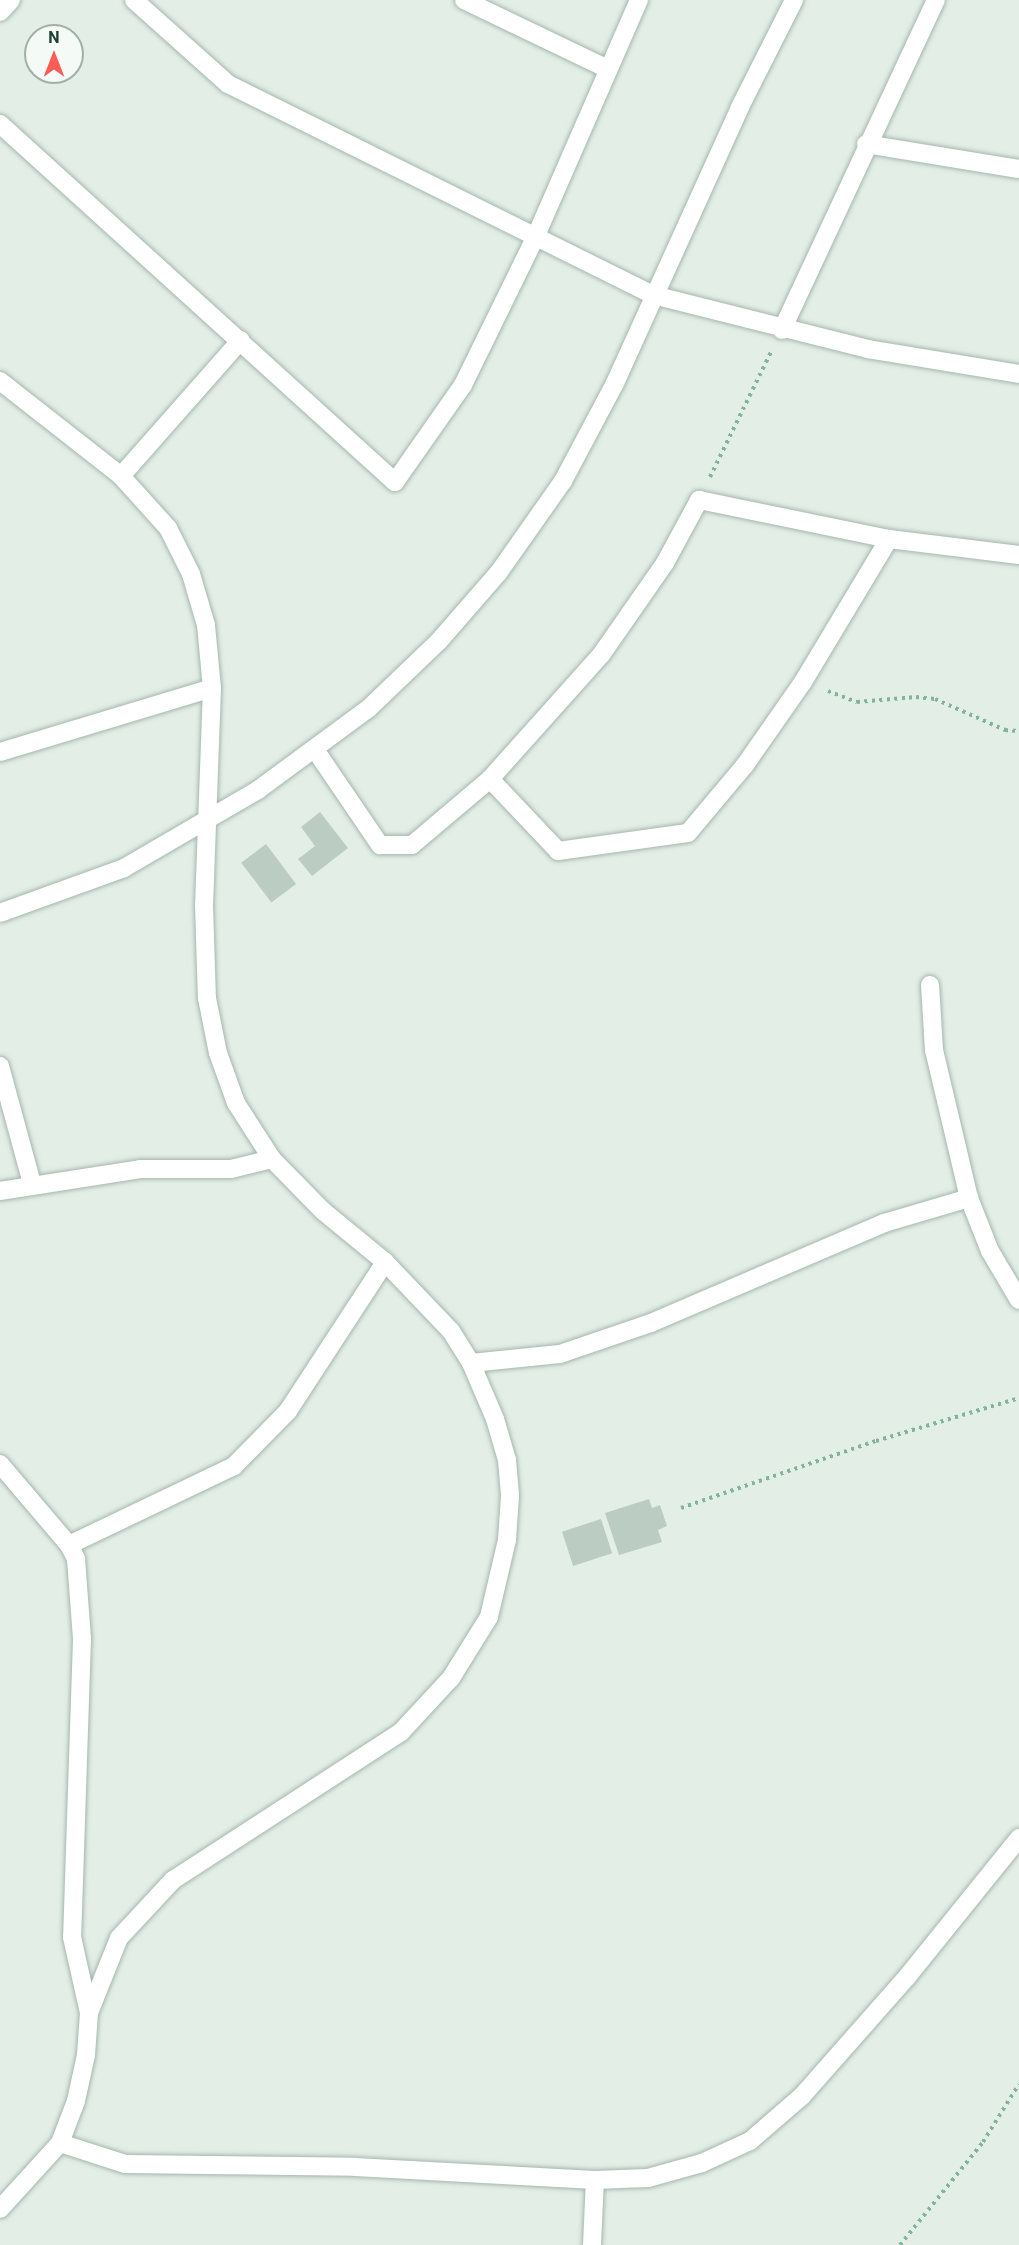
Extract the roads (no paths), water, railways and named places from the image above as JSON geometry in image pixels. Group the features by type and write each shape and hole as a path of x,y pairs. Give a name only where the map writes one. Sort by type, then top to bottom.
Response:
{"street":[{"path":"0,12 11,0"},
{"path":"134,0 228,84 653,295 782,330 975,370 1019,374"},
{"path":"464,0 608,69"},
{"path":"0,124 395,482 463,385 535,238 639,0"},
{"path":"0,913 124,868 205,823 316,751 368,710 431,648 499,572 562,481 615,383 653,295 794,0"},
{"path":"782,330 866,144 936,0"},
{"path":"866,144 1019,169"},
{"path":"121,476 241,340"},
{"path":"0,381 121,476 168,528 191,574 207,625 212,688 205,823 207,998 218,1053 236,1103 272,1159 323,1211 386,1262 451,1331 471,1363 495,1419 507,1460 510,1496 507,1540 489,1617 451,1678 401,1732 173,1880 119,1938 89,2013"},
{"path":"316,751 380,845 412,845 490,779 601,655 665,563 699,500 889,539 1019,555"},
{"path":"490,779 558,851 688,833 745,765 803,682 889,539"},
{"path":"0,752 212,688"},
{"path":"930,985 934,1050 969,1198 990,1251 1019,1299"},
{"path":"0,1066 32,1184"},
{"path":"0,1191 32,1184 140,1169 231,1169 272,1159"},
{"path":"471,1363 560,1354 651,1323 884,1223 969,1198"},
{"path":"69,1545 234,1466 288,1411 386,1262"},
{"path":"0,1464 69,1545 76,1559 82,1639 72,1937 89,2013 86,2055 76,2101 60,2143 0,2209"},
{"path":"60,2143 125,2164 355,2167 595,2180 648,2178 702,2163 750,2141 802,2096 908,1977 1019,1838"},
{"path":"592,2245 595,2180"}]}
